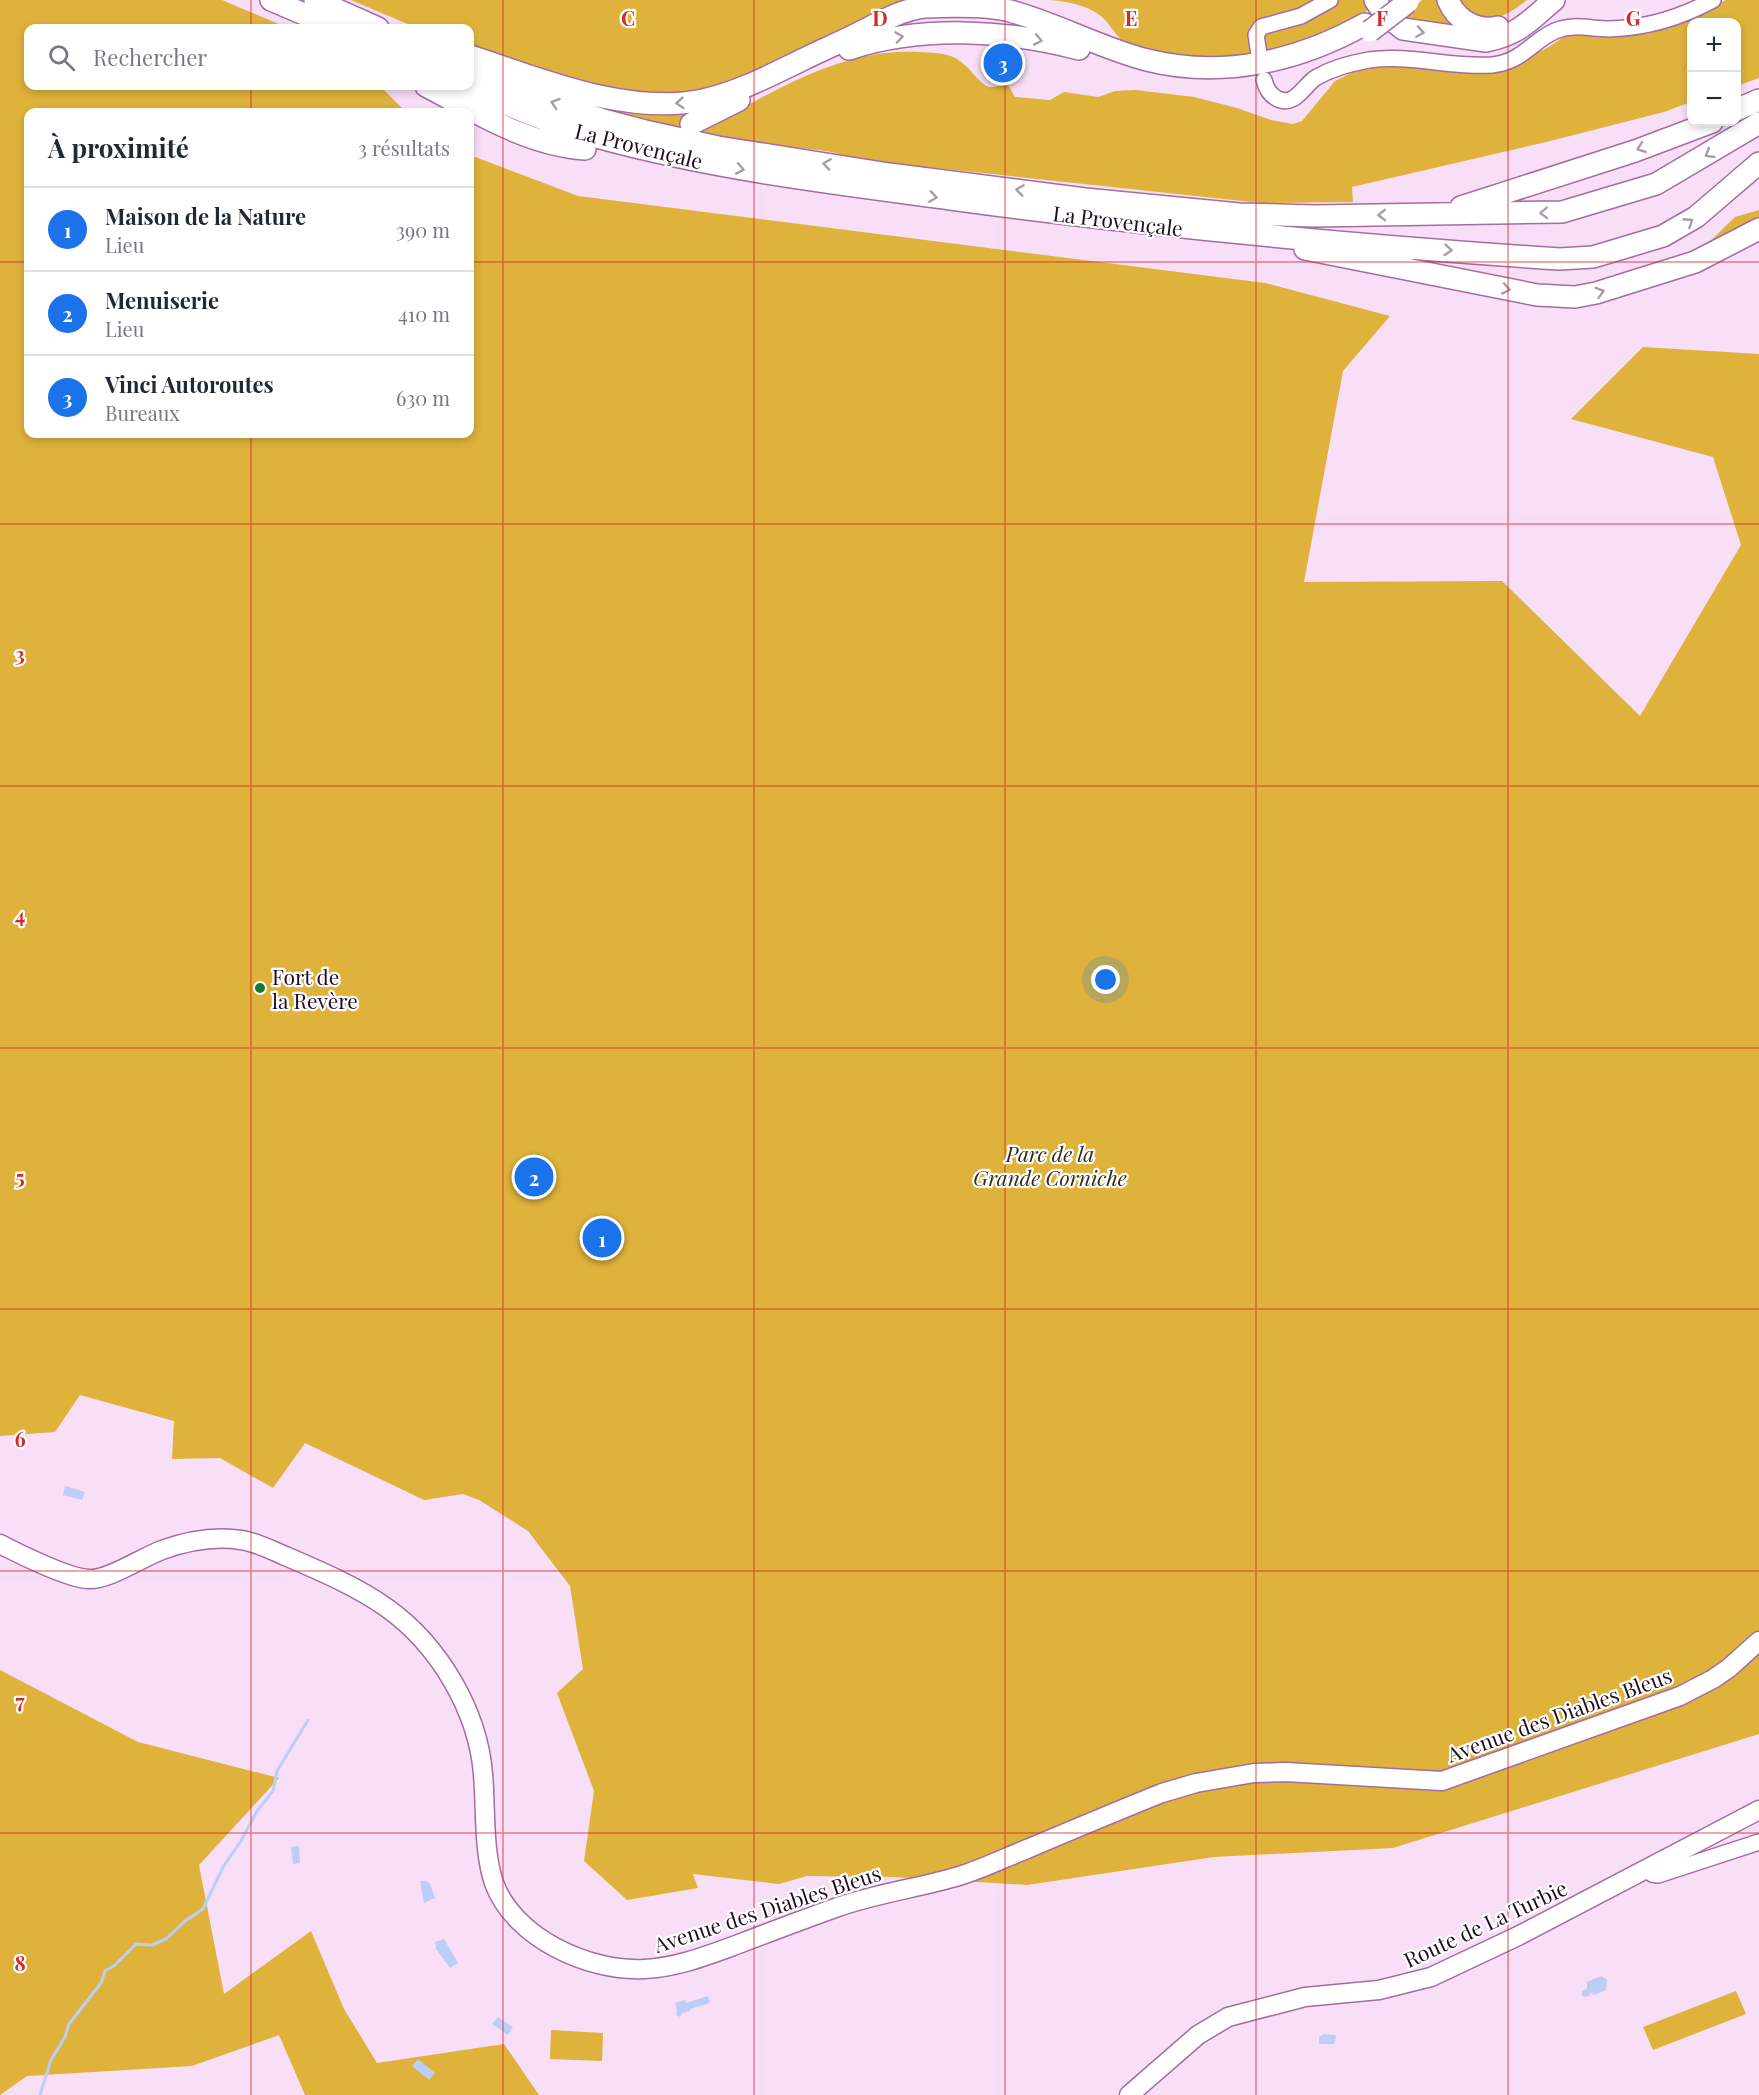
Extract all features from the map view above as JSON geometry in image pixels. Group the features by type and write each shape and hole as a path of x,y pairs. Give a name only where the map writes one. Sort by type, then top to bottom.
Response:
{"highway":[{"path":"271,0 328,24"},
{"path":"315,0 369,24"},
{"path":"1375,0 1385,15 1403,29 1486,41 1498,39 1521,29 1554,0"},
{"path":"1449,0 1451,7 1468,23 1475,27 1493,28 1505,26 1516,20 1541,0"},
{"path":"691,124 816,61 860,45 905,36 939,34 1021,36 1141,67 1213,77 1259,73 1297,64 1345,45 1405,1"},
{"path":"474,57 602,97 640,103 669,104 702,100 737,91 891,18 923,7 1007,10 1146,60 1203,68 1252,65 1292,57 1368,27"},
{"path":"296,10 315,24"},
{"path":"355,18 374,24"},
{"name":"La Provençale","path":"474,72 533,96 603,120 718,147 1085,199 1239,214 1325,216 1549,213 1571,210 1656,184 1759,123"},
{"path":"434,90 471,108"},
{"name":"La Provençale","path":"473,90 512,107 597,137 685,159 828,182 1016,208 1222,231 1531,257 1585,258 1663,236 1696,217 1759,163"},
{"path":"1741,108 1759,100"},
{"path":"474,110 528,136 561,147 585,149"},
{"path":"1440,214 1635,151 1701,126"},
{"path":"1222,231 1330,255 1537,295 1575,297 1596,293 1695,262 1759,229"}],"main road":[{"name":"Avenue des Diables Bleus","path":"0,1544 20,1555 79,1578 91,1580 180,1544 212,1539 246,1540 329,1576 385,1607 408,1625 428,1648 463,1700 480,1750 489,1857 495,1884 506,1905 528,1929 555,1947 588,1962 614,1969 644,1969 675,1965 876,1894 962,1875 1162,1793 1196,1783 1245,1774 1286,1772 1442,1781 1680,1696 1729,1668 1759,1641"},
{"name":"Route de La Turbie","path":"1130,2095 1198,2035 1228,2017 1305,1997 1379,1990 1431,1977 1518,1936 1759,1810"}],"street":[{"path":"1259,54 1256,35 1261,27 1301,16 1330,0"},
{"path":"1263,80 1270,93 1280,100 1288,100 1295,98 1318,76 1370,60 1490,65 1503,63 1529,50 1553,32 1570,26 1606,29 1660,23 1713,0"},
{"path":"1647,1869 1652,1874 1658,1875 1759,1842"}],"green space":[{"name":"Parc de la Grande Corniche","path":"0,0 222,0 279,24 24,24 24,90 384,90 402,108 24,108 24,438 474,438 474,157 578,196 1265,283 1390,316 1343,371 1304,582 1502,581 1640,716 1741,545 1713,457 1571,419 1643,347 1759,354 1759,1734 1393,1848 1214,1857 1027,1885 893,1877 807,1876 779,1884 693,1874 698,1888 627,1900 584,1861 594,1791 557,1693 583,1669 570,1586 528,1531 479,1500 463,1494 424,1500 305,1443 273,1488 220,1458 172,1459 174,1421 80,1395 55,1432 0,1436"},
{"path":"351,0 904,0 723,87 654,96 602,89 474,49 474,24 408,24"},
{"path":"1051,0 1367,0 1370,9 1321,38 1295,47 1254,55 1211,58 1170,55 1130,46 1095,12 1088,8"},
{"path":"1422,0 1440,0 1462,29 1403,18"},
{"path":"1456,0 1527,0 1506,14 1488,18 1470,16"},
{"path":"1726,0 1759,0 1759,78 1741,85 1741,18 1690,18"},
{"path":"1687,20 1687,103 1664,112 1546,142 1352,187 1353,202 1261,203 852,159 822,150 761,145 701,136 702,130 806,76 861,57 890,52 937,53 954,57 986,86 1008,85 1015,97 1050,100 1064,92 1098,97 1115,91 1136,90 1194,97 1271,120 1293,124 1302,121 1335,81 1355,71 1381,66 1514,65 1567,35 1647,34"},
{"path":"559,97 700,106 698,116 680,122 682,132"},
{"path":"1759,210 1759,221 1699,252 1735,217"},
{"path":"0,1670 138,1742 279,1778 199,1865 224,1994 311,1931 344,2009 377,2063 504,2044 539,2095 305,2095 279,2035 192,2066 27,2076 0,2095"},
{"path":"1736,1991 1746,2014 1653,2050 1643,2027"},
{"path":"551,2030 603,2033 602,2061 550,2059"}],"water":[{"path":"65,1486 85,1492 82,1500 63,1495"},
{"path":"299,1846 300,1863 293,1864 291,1847"},
{"path":"420,1881 430,1884 435,1898 424,1903"},
{"path":"444,1939 458,1963 450,1968 436,1949 435,1942"},
{"path":"1601,1976 1607,1980 1606,1990 1594,1995 1590,1992 1590,1995 1585,1997 1582,1995 1582,1991 1587,1989 1587,1982"},
{"path":"708,1996 710,2003 690,2009 682,2013 680,2017 676,2015 675,2003 685,2000 686,2003"},
{"path":"498,2017 513,2027 508,2035 492,2024"},
{"path":"1324,2034 1335,2035 1334,2044 1319,2044 1319,2037"},
{"path":"418,2059 435,2073 429,2080 412,2066"}],"waterway":[{"path":"40,2095 51,2060 65,2037 69,2024 101,1983 105,1971 115,1965 136,1944 152,1945 166,1939 185,1921 203,1909 223,1867 241,1841 257,1811 273,1791 277,1771 308,1720"}],"place":[{"name":"Vinci Autoroutes","path":"1003,63"},
{"name":"Fort de la Revère","path":"260,988"},
{"name":"Menuiserie","path":"534,1177"},
{"name":"Maison de la Nature","path":"602,1238"}]}
